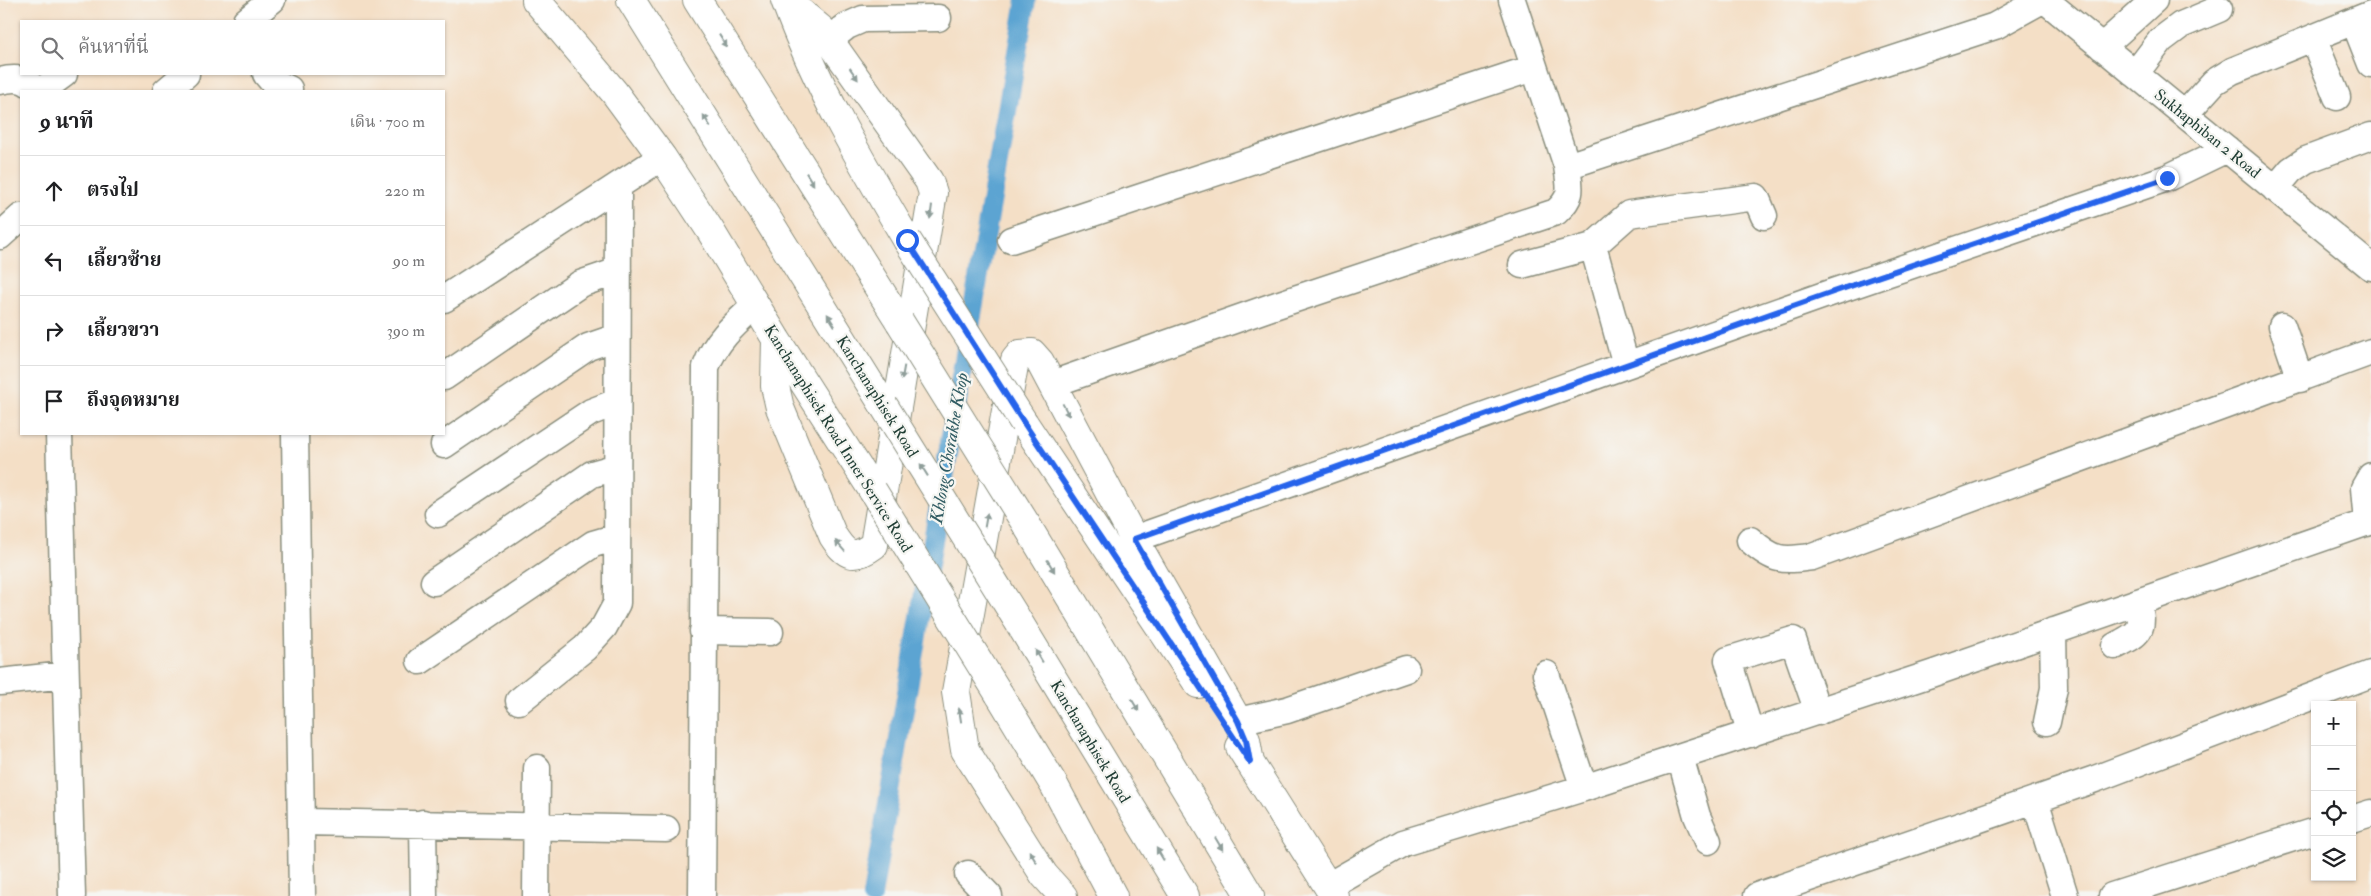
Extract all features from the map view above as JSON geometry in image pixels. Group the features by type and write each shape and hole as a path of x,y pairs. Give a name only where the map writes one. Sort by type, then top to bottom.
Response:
{"main road":[{"name":"Kanchanaphisek Road Inner Service Road","path":"536,0 614,92 662,157 710,230 1054,784 1113,896"},
{"path":"622,0 653,35"},
{"name":"Kanchanaphisek Road","path":"631,0 1015,616 1185,896"},
{"path":"697,0 1026,524 1250,896"},
{"path":"776,339 775,386 780,408 838,545 847,553 856,555 874,545 933,193 929,181 829,40 808,16 785,0"},
{"path":"785,0 803,50 849,141 907,240 1024,423 1250,762 1331,891"},
{"path":"1063,896 1044,875 966,750 956,692 1015,360 1020,354 1032,353 1040,362 1134,539 1238,721 1246,740 1250,762"}],"street":[{"path":"1052,384 1271,307 1556,212 1567,202 1570,189 1566,166 1512,0"},
{"path":"1566,166 1995,26 2044,0"},
{"name":"Sukhaphiban 2 Road","path":"2044,0 2371,267"},
{"path":"2102,47 2154,0"},
{"path":"2135,74 2161,40 2181,25 2219,9"},
{"path":"2185,114 2214,82 2232,71 2363,17 2371,64"},
{"path":"829,40 847,26 863,19 938,18"},
{"path":"2313,38 2337,97"},
{"path":"1011,240 1533,68"},
{"path":"42,90 63,75"},
{"path":"167,90 185,75"},
{"path":"267,75 272,81 290,85"},
{"path":"0,80 17,78 30,83 35,90"},
{"path":"2276,188 2291,170 2306,160 2371,136"},
{"path":"1134,539 1626,365 2167,178 2227,149"},
{"path":"445,298 662,157"},
{"path":"520,701 585,648 604,627 617,603 618,186"},
{"path":"1522,265 1593,246 1629,214 1756,197 1764,216"},
{"path":"0,236 20,218"},
{"path":"1593,246 1626,365"},
{"path":"445,376 580,284 618,271"},
{"path":"702,896 706,367 712,350 721,338 756,305"},
{"path":"2282,326 2300,379"},
{"path":"444,445 588,346 618,336"},
{"path":"1750,540 1765,554 1784,561 1812,557 2371,352"},
{"path":"438,514 591,412 617,402"},
{"path":"59,435 72,896"},
{"path":"295,435 302,896"},
{"path":"434,582 592,474 617,467"},
{"path":"1331,891 1404,843 1584,788 1818,712 2369,522 2364,488 2371,476"},
{"path":"420,662 593,544 617,537"},
{"path":"2115,646 2134,636 2140,630 2142,620 2138,602"},
{"path":"703,631 770,632"},
{"path":"2047,722 2054,688 2053,631"},
{"path":"1751,734 1728,660 1793,640 1818,712"},
{"path":"1238,721 1287,710 1406,669"},
{"path":"1546,674 1584,788"},
{"path":"1758,896 2035,800 2371,674"},
{"path":"0,682 65,675"},
{"path":"1680,757 1697,816 1708,841"},
{"path":"536,896 537,768"},
{"path":"2035,800 2065,896"},
{"path":"2356,818 2371,813"},
{"path":"302,822 666,829"},
{"path":"423,823 424,896"},
{"path":"2112,896 2311,832"},
{"path":"968,874 989,896"}],"waterway":[{"name":"Khlong Chorakhe Khop","path":"872,896 1026,0"}],"route":[{"path":"907,240 1024,423 1250,762 1246,740 1238,721 1134,539 1830,293 2167,178"}]}
